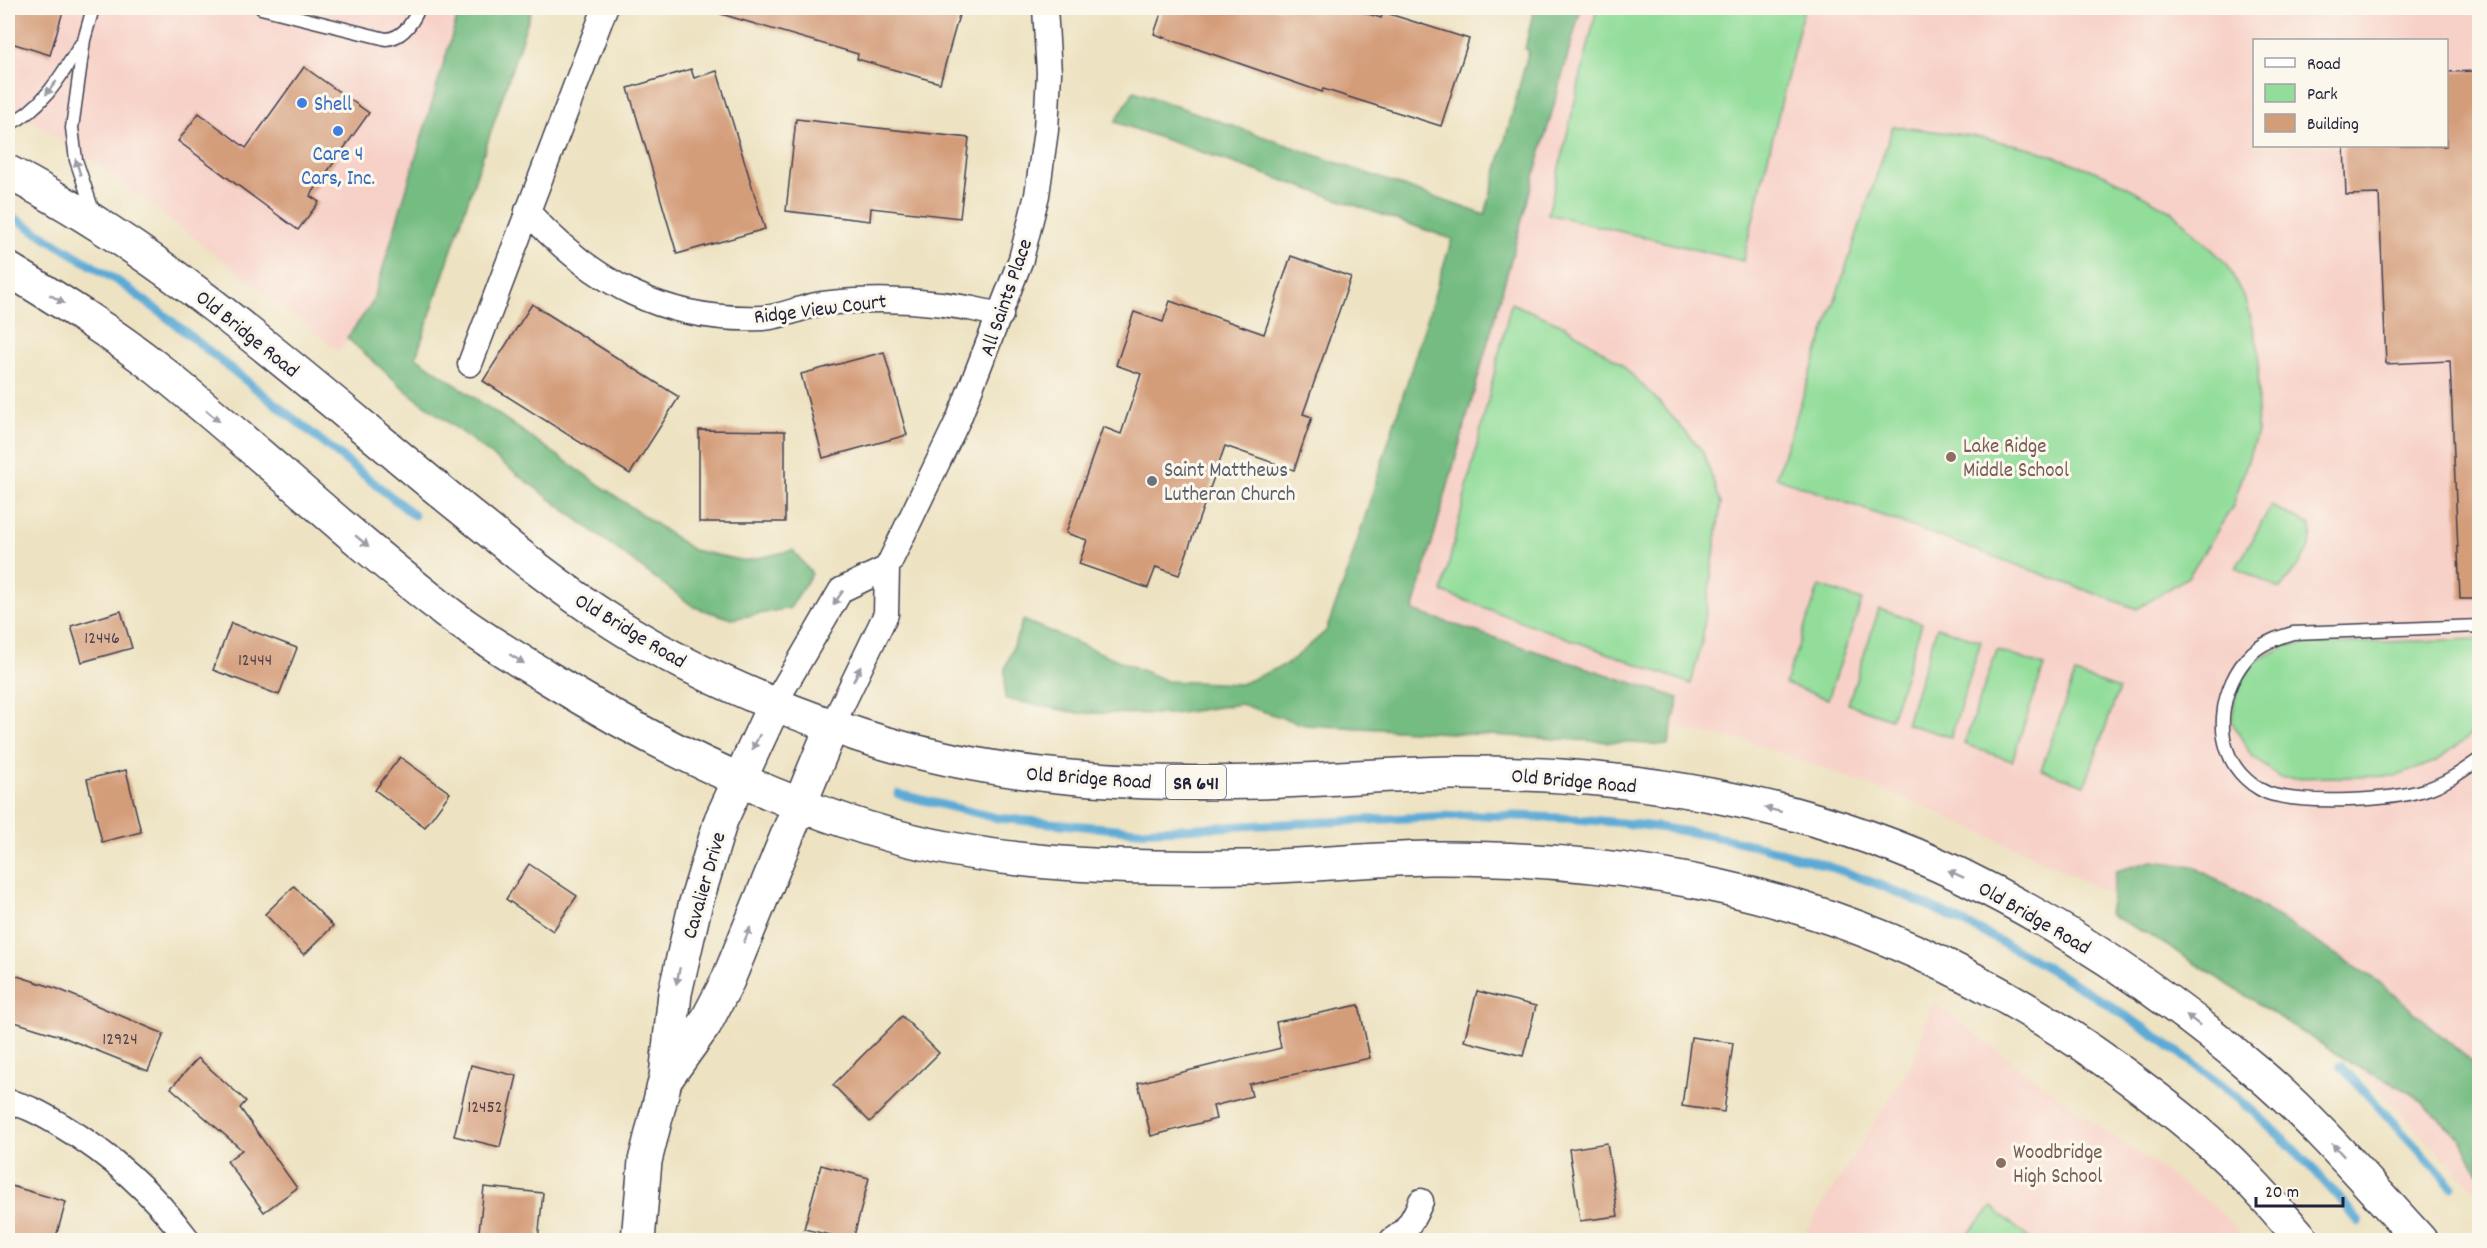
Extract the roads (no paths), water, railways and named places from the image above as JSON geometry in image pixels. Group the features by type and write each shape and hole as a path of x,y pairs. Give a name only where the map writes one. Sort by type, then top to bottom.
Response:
{"main road":[{"name":"Old Bridge Road","path":"8,172 97,222 176,275 545,576 616,625 675,659 775,703 885,744 959,762 1039,776 1135,781 1254,783 1448,773 1511,774 1614,781 1720,797 1800,816 1879,841 1955,873 2020,906 2106,958 2188,1017 2262,1076 2338,1150 2420,1240"},
{"path":"8,268 78,312 154,366 448,614 592,706 699,764 801,806 857,825 930,844 1025,861 1119,866 1248,867 1426,858 1527,860 1628,869 1705,881 1788,903 1869,930 1947,965 2008,997 2095,1052 2177,1114 2241,1172 2303,1240"},
{"name":"Cavalier Drive","path":"638,1240 645,1161 666,1077 679,974 705,869 738,780 775,703"},
{"name":"Cavalier Drive","path":"666,1077 716,1005 801,806 832,726"}],"street":[{"path":"470,364 605,8"},
{"name":"All Saints Place","path":"832,726 886,614 887,568 959,418 1021,259 1037,195 1046,130 1049,73 1045,8"},
{"name":"Ridge View Court","path":"527,211 556,243 598,276 637,296 679,310 722,318 766,318 816,305 857,300 909,298 961,305 1001,315"},
{"path":"775,703 841,590 887,568"},
{"path":"8,1102 44,1115 87,1141 120,1165 156,1200 188,1240"},
{"path":"1392,1240 1400,1236 1414,1218 1420,1201"}],"lane":[{"path":"93,8 84,40 72,128 75,160 97,222"},
{"path":"261,8 386,39 396,38 404,31 419,8"},
{"path":"8,125 27,114 45,97 84,40"},
{"path":"2480,626 2293,633 2274,638 2254,651 2237,670 2227,692 2223,720 2224,742 2233,763 2247,780 2274,795 2328,800 2382,797 2424,790 2457,776 2480,759"}],"waterway":[{"path":"8,214 122,284 164,315 414,515"},
{"path":"898,794 997,818 1137,831 1469,815 1547,817 1665,828 1743,842 1781,852 1887,888 1956,918 2022,953 2097,998 2179,1053 2256,1114 2293,1148 2359,1222"},
{"path":"2341,1066 2452,1186"}],"place":[{"name":"Shell","path":"302,103"},
{"name":"Care 4 Cars, Inc.","path":"338,131"},
{"name":"Lake Ridge Middle School","path":"1951,457"},
{"name":"Saint Matthews Lutheran Church","path":"1152,481"},
{"name":"Woodbridge High School","path":"2001,1163"}]}
